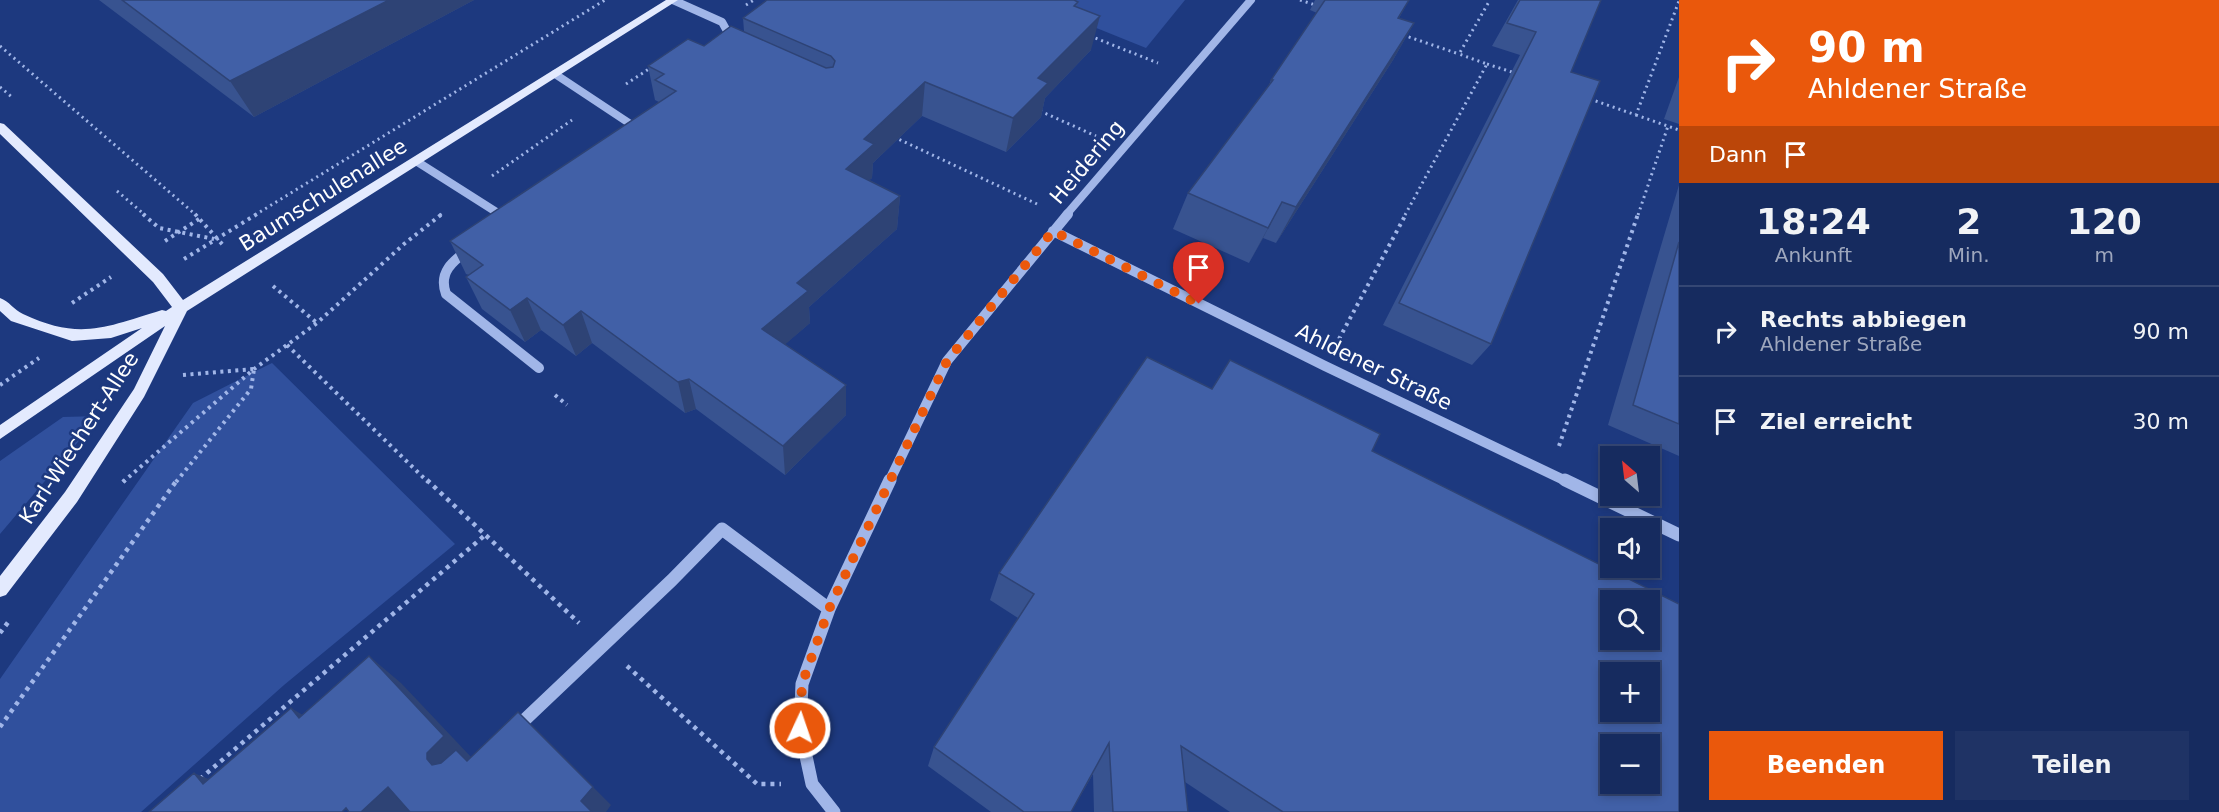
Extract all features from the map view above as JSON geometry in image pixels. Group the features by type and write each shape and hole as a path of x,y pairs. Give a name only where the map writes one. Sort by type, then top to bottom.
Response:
{"main road":[{"name":"Baumschulenallee","path":"0,433 182,308 673,0"},
{"path":"0,127 158,278 182,308 111,333 72,336 16,317 0,303"},
{"name":"Karl-Wiechert-Allee","path":"0,589 71,497 133,403 182,308"}],"street":[{"path":"673,0 722,22 736,47"},
{"name":"Heidering","path":"834,812 812,783 800,728 802,684 829,609 947,361 1053,231 1251,0"},
{"path":"555,74 638,130 629,136"},
{"path":"416,161 510,220"},
{"path":"501,226 519,213"},
{"name":"Ahldener Straße","path":"1053,231 1324,366 1679,535"},
{"path":"476,244 451,263 443,274 442,286 446,294 539,368"},
{"path":"508,736 722,529 829,609"}],"path":[{"path":"115,189 159,228 215,239 605,0"},
{"path":"722,22 754,0"},
{"path":"1300,0 1315,5"},
{"path":"1459,54 1490,0"},
{"path":"1636,114 1679,1"},
{"path":"1396,33 1519,75"},
{"path":"1088,35 1187,75"},
{"path":"0,46 199,219 215,239"},
{"path":"1324,366 1487,64"},
{"path":"121,483 254,369 317,323 404,244 467,194 654,66"},
{"path":"0,87 18,103"},
{"path":"1583,96 1679,130"},
{"path":"1039,111 1124,148"},
{"path":"1550,473 1668,126"},
{"path":"885,133 1065,218"},
{"path":"38,325 199,219"},
{"path":"287,344 484,536 757,784 812,783"},
{"path":"0,727 177,480 251,389 254,369"},
{"path":"196,781 484,536"},
{"path":"0,633 14,615"}],"shaded area":[{"path":"1027,0 1185,0 1146,48"},
{"path":"272,363 455,544 284,685 141,812 0,812 0,679 193,403"},
{"path":"100,416 0,534 0,461 63,417"}],"building":[{"path":"122,0 389,0 230,81"},
{"path":"767,0 1074,0 1078,2 1074,6 1100,16 1038,78 1048,83 1013,118 925,82 864,139 874,144 846,169 900,196 797,283 808,291 762,329 846,385 783,446 689,379 678,382 581,311 563,325 527,298 510,310 466,277 483,265 450,241 676,91 655,80 664,74 648,66 688,39 704,46 731,26 826,68 833,67 835,61 831,56 743,18"},
{"path":"1325,0 1409,0 1398,18 1414,23 1296,207 1282,202 1268,228 1188,193 1273,80 1271,80"},
{"path":"1520,0 1601,0 1571,72 1600,81 1491,344 1399,303 1536,32 1507,23"},
{"path":"1679,242 1679,424 1633,405"},
{"path":"1147,357 1212,389 1230,360 1380,434 1372,451 1600,565 1600,578 1627,578 1651,590 1600,590 1600,650 1660,650 1660,595 1679,604 1679,812 1283,812 1181,746 1188,812 1113,812 1109,743 1071,812 1024,812 934,747 1034,594 999,573"},
{"path":"369,656 444,736 427,753 427,759 432,765 441,763 456,750 467,761 518,712 593,787 581,801 592,812 410,812 388,787 361,812 349,812 346,808 342,812 149,812 194,773 203,784 291,708 299,718"}],"route":[{"path":"800,728 802,684 829,609 947,361 1053,231 1199,304"}]}
